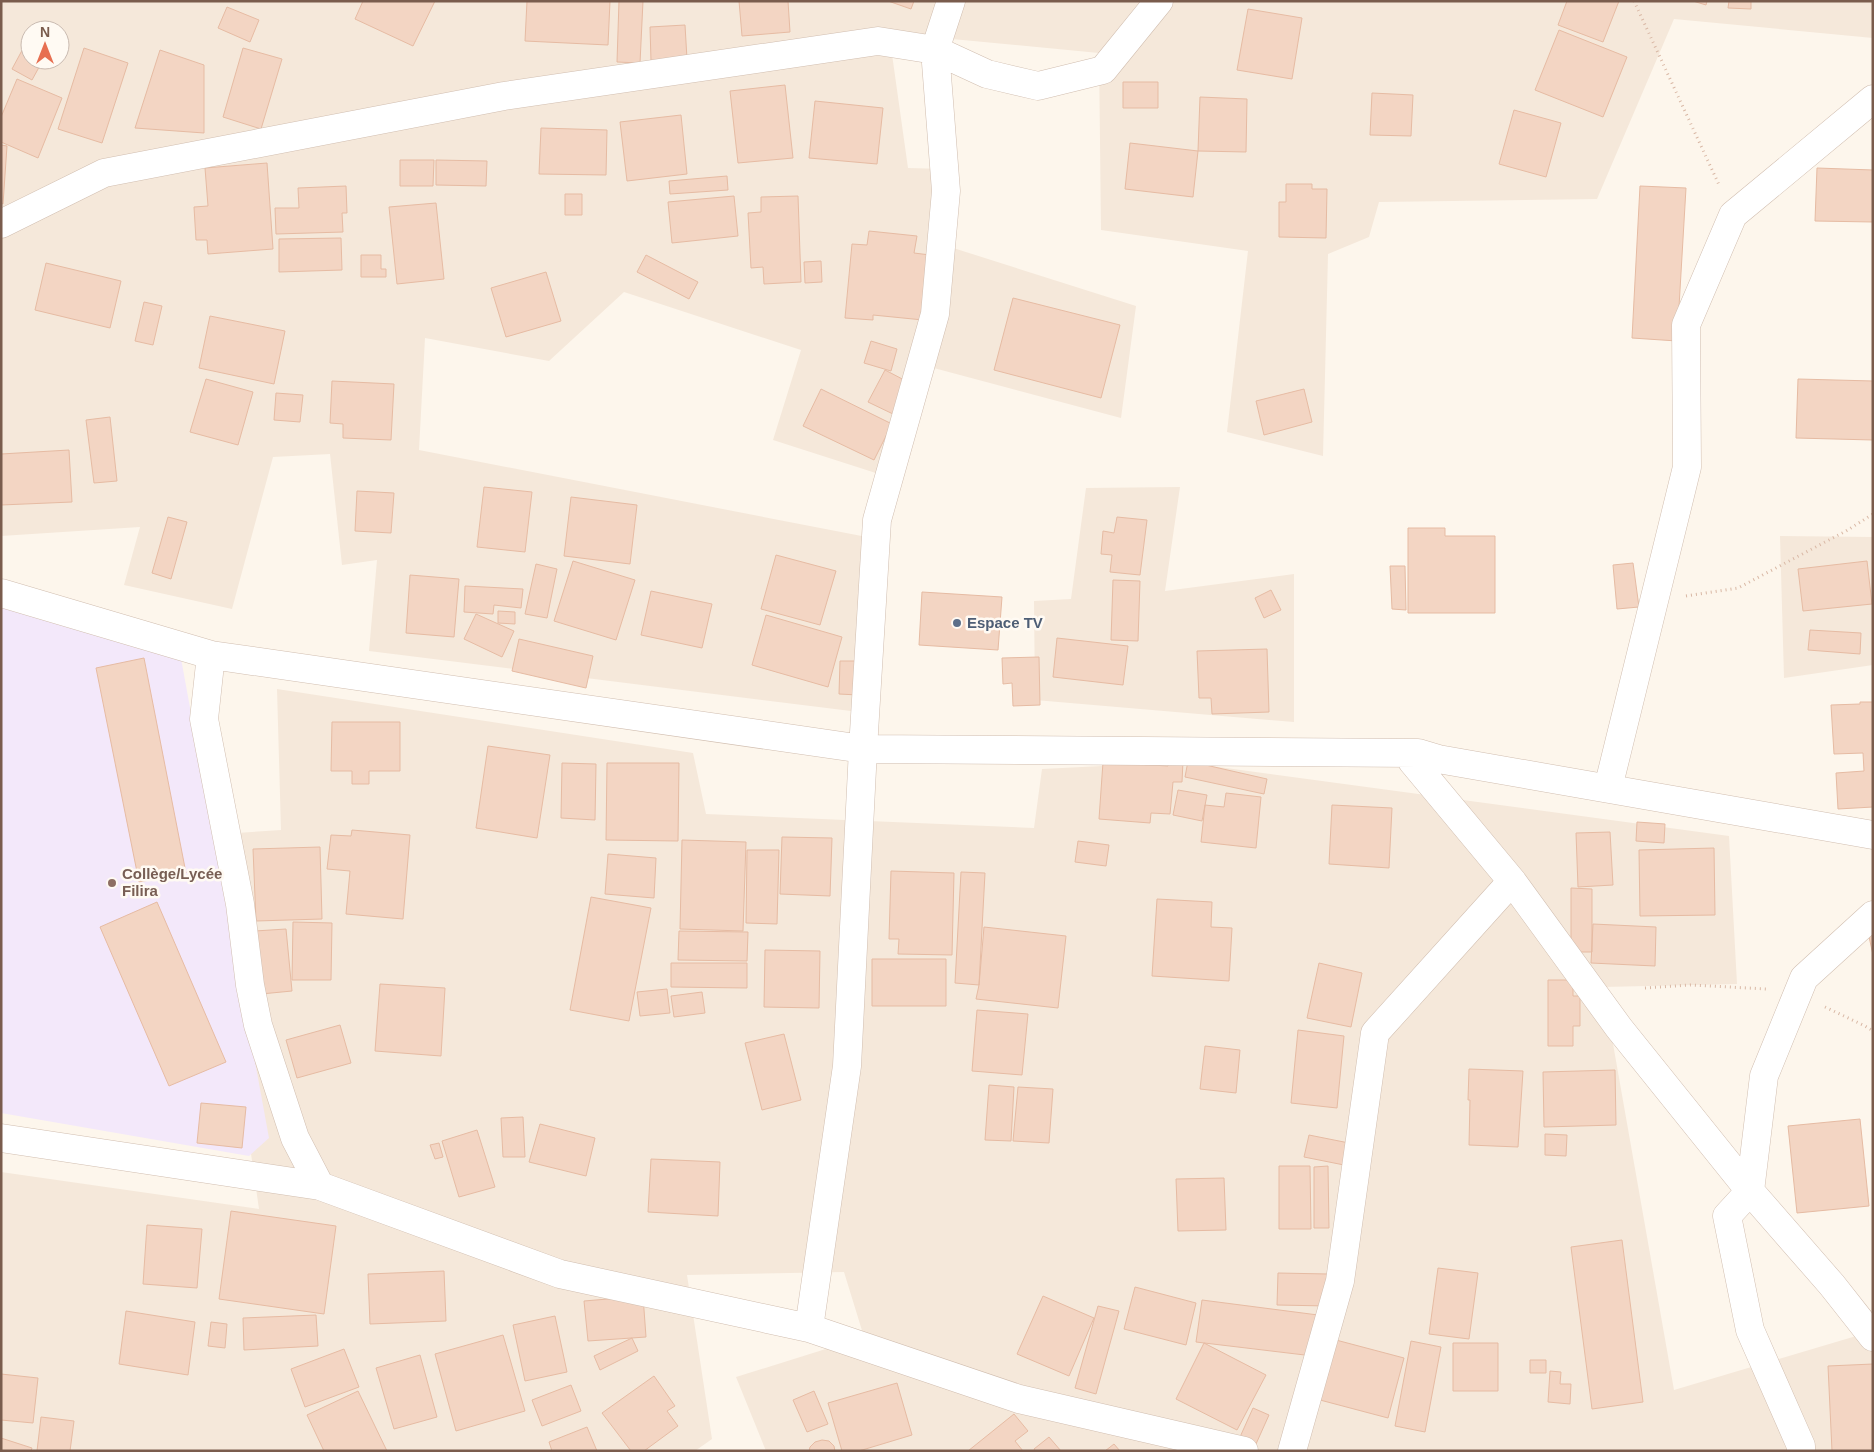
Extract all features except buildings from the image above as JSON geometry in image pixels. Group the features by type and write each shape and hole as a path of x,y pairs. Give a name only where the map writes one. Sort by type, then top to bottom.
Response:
{"street":[{"path":"809,1328 847,1066 877,520 935,314 946,191 935,50 951,1"},
{"path":"1,224 104,173 495,98 878,41 935,50 987,74 1038,86 1103,70 1159,1"},
{"path":"1608,788 1687,467 1686,324 1733,215 1873,99"},
{"path":"1,593 211,655 863,749 1418,753 1873,835"},
{"path":"211,655 204,719 240,904 254,1005 258,1024 295,1138 320,1186"},
{"path":"1410,754 1412,761 1512,880 1619,1028 1750,1191 1832,1285 1873,1337"},
{"path":"1292,1451 1340,1281 1375,1032 1512,880"},
{"path":"1801,1451 1801,1446 1750,1330 1727,1216 1750,1191 1764,1076 1804,978 1873,915"},
{"path":"1,1138 320,1186 560,1274 809,1328 1019,1399 1244,1451"}],"path":[{"path":"1634,1 1733,215"},
{"path":"1654,601 1738,588 1873,514"}],"shaded area":[{"path":"1,1 1873,1 1873,38 1674,19 1597,199 1379,202 1369,237 1328,254 1323,456 1227,432 1248,251 1101,230 1099,53 889,33 908,168 945,169 947,246 1136,306 1121,418 930,367 882,475 773,440 801,350 624,292 549,361 425,338 419,450 872,538 859,712 369,651 377,560 342,565 330,454 273,457 232,609 124,585 140,527 1,536"},
{"path":"1180,487 1165,591 1294,574 1294,722 1035,700 1034,601 1071,599 1086,488"},
{"path":"1780,536 1873,537 1873,665 1784,678"},
{"name":"Collège/Lycée Filira","path":"1,605 180,653 269,1138 249,1156 1,1113"},
{"path":"277,689 693,753 706,814 1034,828 1042,769 1182,762 1729,836 1737,984 1603,987 1674,1390 1873,1331 1873,1451 766,1451 736,1377 864,1337 844,1272 687,1275 712,1439 695,1451 1,1451 1,1172 259,1209 205,835 281,830"}],"place":[{"name":"Espace TV","path":"957,623"},
{"name":"Collège/Lycée Filira","path":"112,883"}]}
